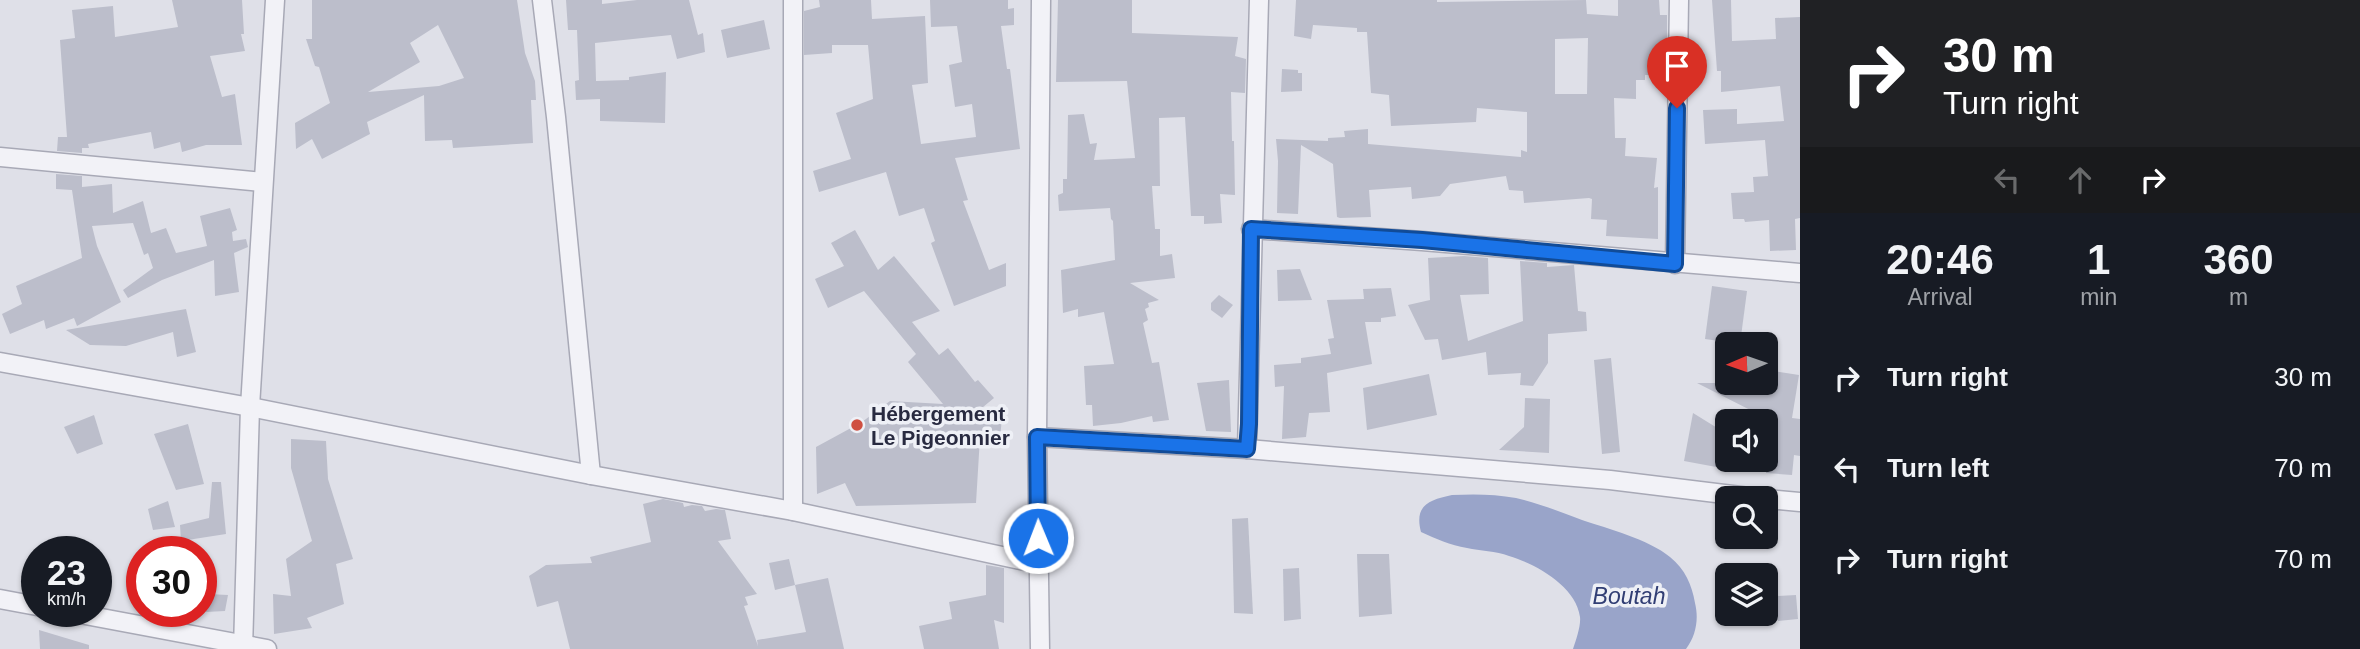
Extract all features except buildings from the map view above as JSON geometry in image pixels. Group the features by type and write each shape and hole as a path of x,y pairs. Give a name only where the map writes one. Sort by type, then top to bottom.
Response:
{"street":[{"path":"243,647 250,407 275,0"},
{"path":"542,0 592,475"},
{"path":"793,0 793,511"},
{"path":"1040,649 1037,437 1041,0"},
{"path":"1247,449 1259,0"},
{"path":"1675,264 1679,0"},
{"path":"0,158 263,182"},
{"path":"1251,229 1422,240 1800,274"},
{"path":"0,362 793,511 1039,564"},
{"path":"1037,437 1247,449 1610,480 1715,493"},
{"path":"1778,500 1800,502"},
{"path":"0,599 21,603"},
{"path":"112,621 243,647 267,649"}],"water":[{"name":"Boutah","path":"1452,495 1492,495 1524,500 1628,535 1661,551 1680,567 1692,590 1697,621 1686,649 1573,649 1580,621 1577,606 1563,586 1553,578 1520,560 1455,545 1421,532 1420,516 1425,505"}],"place":[{"name":"Hébergement Le Pigeonnier","path":"857,425"}],"route":[{"path":"1038,538 1037,437 1247,449 1251,229 1422,240 1675,264 1677,108"}]}
